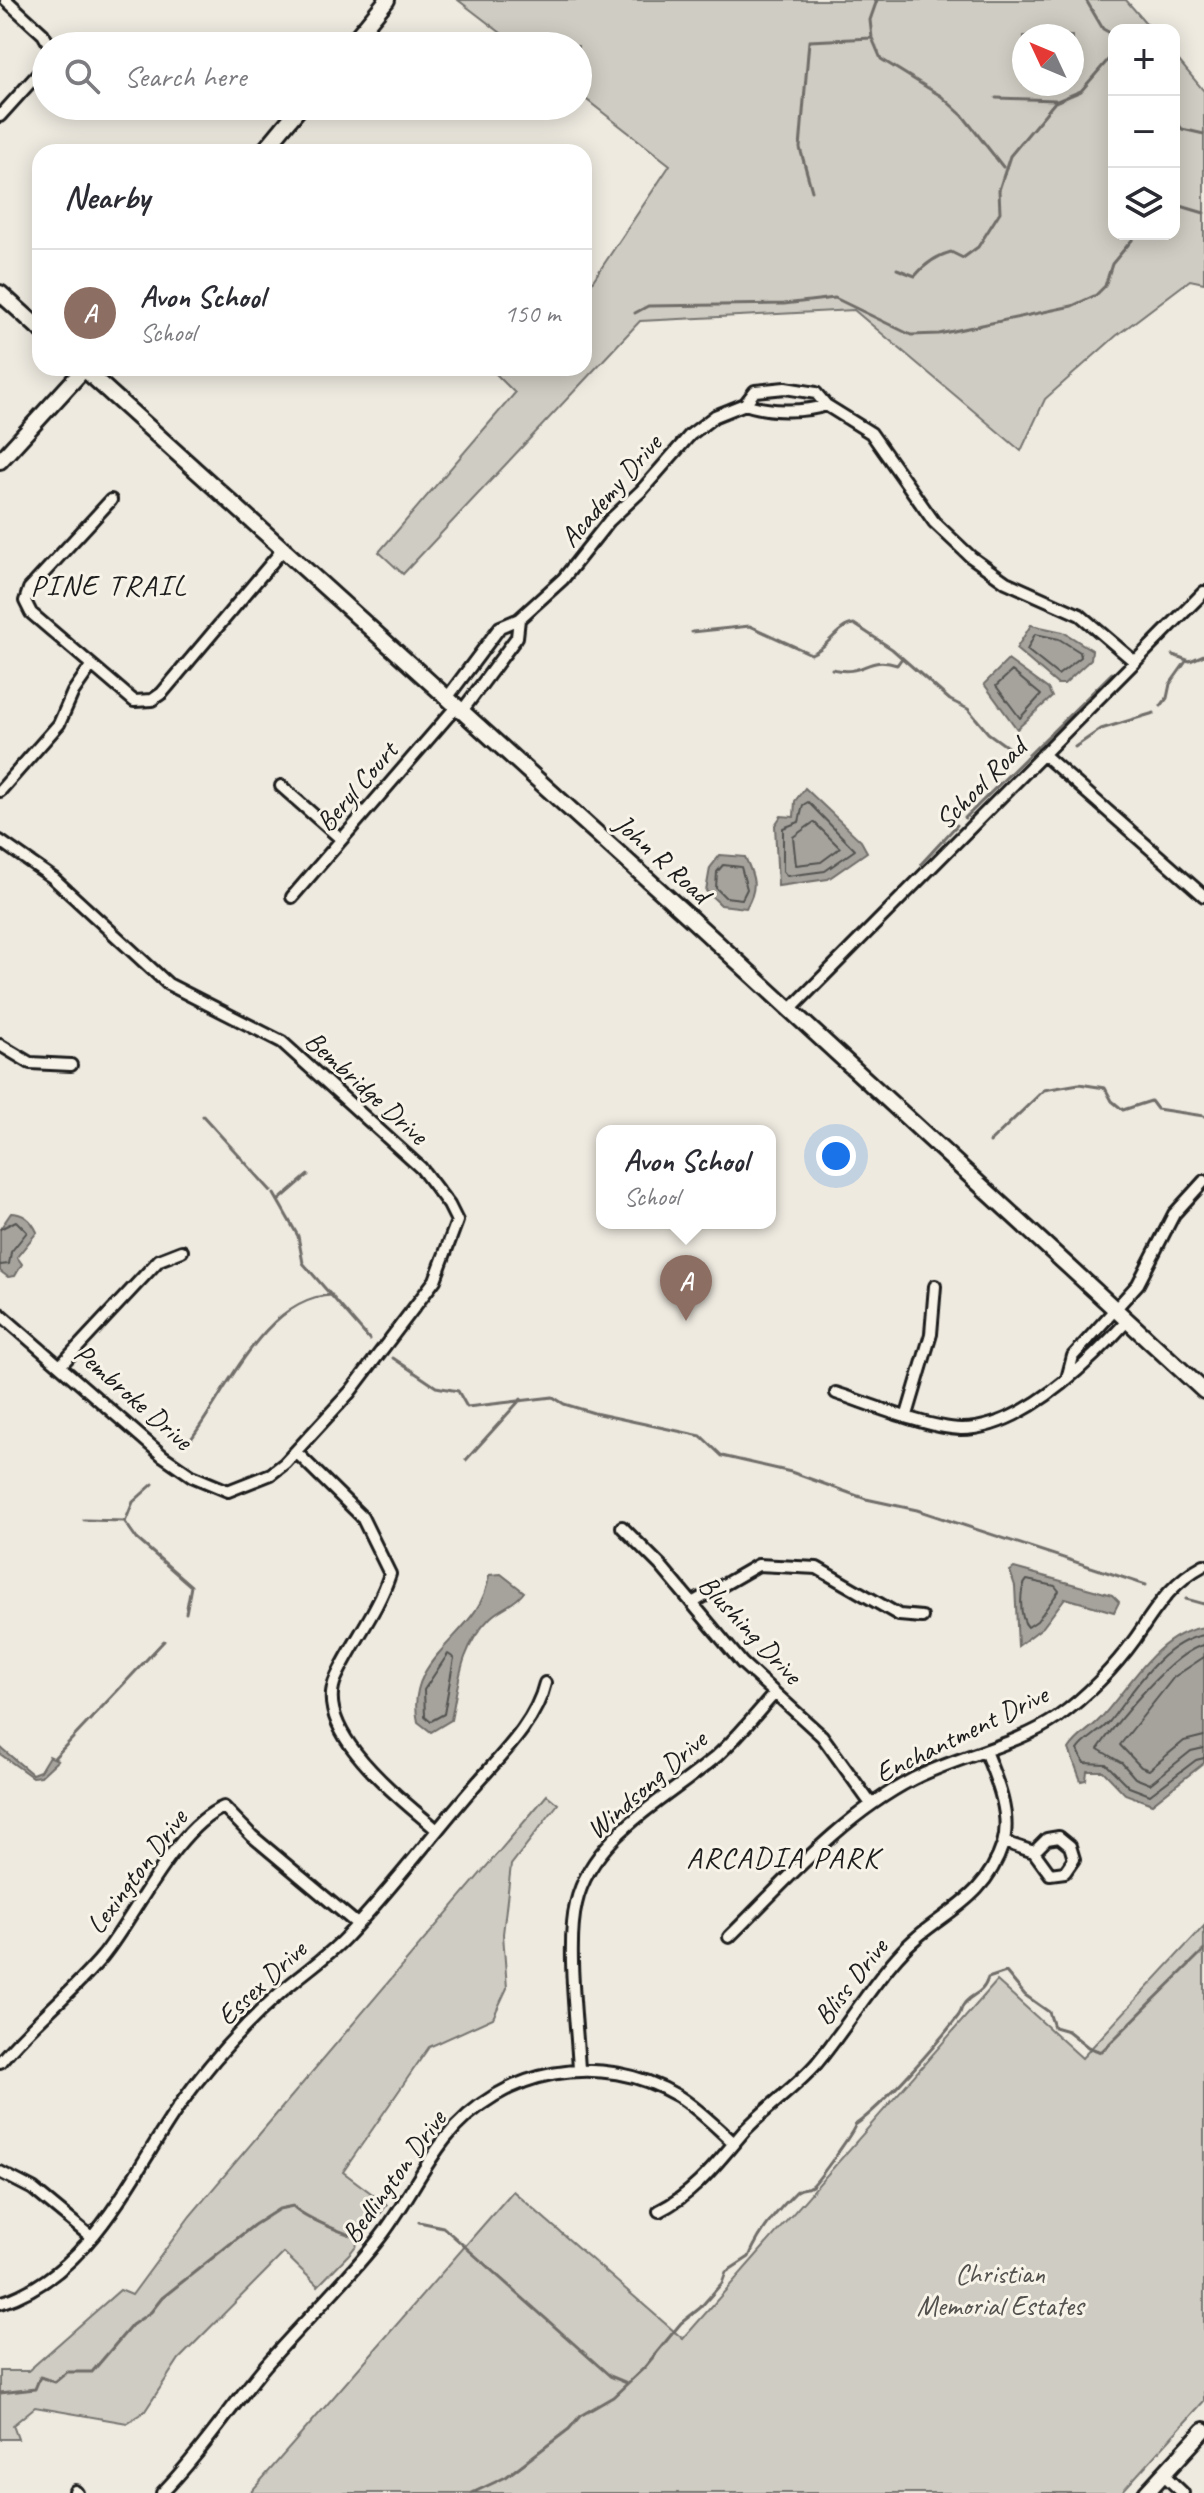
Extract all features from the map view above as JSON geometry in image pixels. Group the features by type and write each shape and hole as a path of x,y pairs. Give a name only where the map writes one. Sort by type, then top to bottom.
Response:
{"main road":[{"path":"361,32 387,0"},
{"path":"270,144 289,120"},
{"path":"0,293 32,322"},
{"path":"0,461 77,376"},
{"name":"John R Road","path":"93,376 791,1009 1204,1391"},
{"path":"1146,2493 1204,2430"}],"street":[{"path":"6,0 41,32"},
{"path":"0,116 32,81"},
{"name":"Academy Drive","path":"455,705 500,627 519,619 578,564 609,521 641,491 690,435 715,416 745,404 755,391 785,388 816,393 826,405 871,433 934,522 971,557 1006,582 1080,615 1135,662"},
{"path":"745,404 759,409 813,409 826,405"},
{"path":"111,500 29,589 25,601 31,613 134,701 152,700 285,547"},
{"name":"School Road","path":"791,1009 1204,592"},
{"name":"Academy Drive","path":"455,705 517,637 519,619"},
{"path":"0,791 59,724 73,692 91,666"},
{"name":"Beryl Court","path":"292,897 455,705"},
{"path":"1043,754 1204,896"},
{"path":"281,786 341,839"},
{"name":"Bembridge Drive","path":"0,841 53,878 168,984 282,1042 421,1168 457,1221 435,1280 350,1392 296,1452"},
{"path":"0,1045 30,1063 71,1065"},
{"path":"1068,1375 1073,1356 1149,1269 1174,1214 1204,1181"},
{"path":"61,1365 159,1260 182,1251"},
{"path":"907,1415 931,1334 935,1286"},
{"name":"Pembroke Drive","path":"0,1314 163,1456 210,1484 228,1491 247,1485 271,1474 296,1452"},
{"path":"836,1393 956,1428 995,1424 1035,1404 1068,1375 1083,1369 1127,1321"},
{"path":"296,1452 362,1517 390,1574 385,1590 336,1678 331,1695 335,1713 361,1762 437,1830"},
{"name":"Blushing Drive","path":"622,1527 742,1663 822,1736 871,1804"},
{"path":"692,1603 758,1565 817,1568 899,1615 922,1617"},
{"name":"Enchantment Drive","path":"729,1937 824,1842 871,1804 933,1769 1027,1735 1083,1696 1134,1640 1160,1599 1204,1565"},
{"name":"Essex Drive","path":"0,2303 41,2285 57,2273 90,2236 129,2186 180,2105 224,2050 278,1995 357,1924 539,1706 545,1683"},
{"name":"Windsong Drive","path":"579,2070 573,1929 583,1879 596,1857 613,1840 720,1753 775,1693"},
{"name":"Bliss Drive","path":"659,2211 685,2198 734,2143 816,2063 898,1955 975,1895 990,1875 1004,1842 999,1786 985,1751"},
{"name":"Lexington Drive","path":"0,2062 42,2014 101,1958 154,1878 209,1813 224,1807 252,1836 357,1924"},
{"path":"1004,1842 1034,1852"},
{"name":"Bedlington Drive","path":"162,2493 268,2363 380,2238 458,2124 485,2102 538,2075 579,2070 611,2072 653,2083 680,2097 734,2143"},
{"path":"0,2172 33,2189 90,2236"},
{"path":"1163,2474 1183,2493"}],"green space":[{"path":"458,0 1126,0 1147,24 1108,24 1108,240 1180,240 1180,62 1204,91 1204,283 1190,280 1116,336 1045,399 1021,451 854,310 640,321 592,372 592,282 670,165 592,104 592,32 500,32"},
{"path":"498,376 588,376 403,574 379,552 515,393"},
{"path":"547,1795 558,1804 511,1865 503,1934 507,1988 493,2018 429,2047 343,2172 387,2205 351,2252 318,2286 284,2253 179,2359 145,2411 127,2423 35,2407 13,2425 18,2439 0,2439 0,2371 28,2371 120,2290 132,2295 190,2216"},
{"name":"Christian Memorial Estates","path":"1204,1926 1204,2401 1121,2493 250,2493 513,2191 683,2339 997,1981 1082,2058"}],"water":[{"path":"1031,625 1063,632 1092,650 1091,659 1064,684 1057,684 1016,649"},
{"path":"1008,660 1048,689 1052,697 1017,729 984,684"},
{"path":"805,788 861,841 867,852 828,879 778,886 775,825 781,816 794,817 795,801"},
{"path":"720,855 745,857 754,883 746,908 721,905 706,891 710,868"},
{"path":"11,1213 27,1218 37,1232 17,1257 22,1264 15,1276 8,1277 0,1271 0,1229"},
{"path":"1014,1568 1112,1595 1119,1602 1114,1612 1065,1598 1043,1627 1018,1646 1015,1586 1010,1571"},
{"path":"501,1574 524,1592 494,1614 472,1641 462,1666 451,1720 431,1732 418,1722 416,1698 422,1679 432,1662 473,1614 483,1596 489,1575"},
{"path":"1204,1627 1204,1763 1152,1804 1125,1794 1103,1771 1087,1771 1086,1780 1081,1781 1069,1749 1072,1744 1100,1719 1158,1651 1187,1632"},
{"path":"0,1747 32,1774 40,1771 49,1756 58,1760 41,1776 32,1777 0,1754"}],"waterway":[{"path":"877,0 870,20 872,38 881,59 941,96 963,116 1003,167"},
{"path":"1086,0 1103,29 1108,32"},
{"path":"812,191 800,148 809,41 872,38"},
{"path":"897,269 915,276 940,256 951,252 963,258 978,247 1000,212 999,190 1010,156 1055,102 1081,91 1108,60"},
{"path":"996,98 1055,100"},
{"path":"1180,126 1204,134"},
{"path":"1180,206 1204,213"},
{"path":"635,313 648,306 784,304 835,298 911,335 939,334 1072,306 1096,295 1105,286 1112,264 1132,240"},
{"path":"692,632 750,626 811,654 843,628 854,624 892,649 950,700 968,709 988,733 1013,751"},
{"path":"1173,655 1190,661 1204,655"},
{"path":"832,669 852,670 878,663 897,665 902,658"},
{"path":"1161,706 1167,698 1170,684 1187,660"},
{"path":"965,818 1112,673"},
{"path":"1075,747 1101,729 1154,713"},
{"path":"921,864 957,825"},
{"path":"990,1142 1044,1090 1079,1084 1105,1088 1112,1101 1123,1110 1151,1101 1157,1109 1204,1116"},
{"path":"203,1116 271,1191"},
{"path":"278,1201 308,1175"},
{"path":"274,1194 298,1236 303,1263 370,1340"},
{"path":"188,1443 248,1352 266,1331 286,1313 308,1300 332,1295"},
{"path":"393,1358 436,1387 458,1391 467,1407 553,1397 564,1404 594,1413 701,1436 722,1456 791,1472 866,1499 917,1510 1146,1585"},
{"path":"466,1460 521,1399"},
{"path":"153,1484 133,1502 125,1522 137,1539 191,1586 186,1613"},
{"path":"84,1520 125,1521"},
{"path":"1186,1599 1204,1604"},
{"path":"55,1757 164,1641"},
{"path":"472,2493 506,2477 569,2429 580,2416 613,2397 644,2368 681,2323 700,2308 722,2283 726,2272 749,2257 763,2231 788,2200 797,2191 816,2182 855,2125 910,2073 950,2027 967,2000 983,1988 988,1978 1006,1972 1025,1995 1049,2012 1054,2027 1068,2031 1088,2047 1101,2052 1204,1950"},
{"path":"0,2393 35,2389 40,2377 55,2382 67,2372 92,2372 132,2325 151,2312 162,2298 254,2225 279,2209 293,2206 323,2224 358,2237"},
{"path":"419,2222 443,2227 610,2376 627,2383"}],"place":[{"name":"Avon School","path":"686,1321"}],"district":[{"name":"PINE TRAIL","path":"109,585"},
{"name":"ARCADIA PARK","path":"783,1857"}]}
